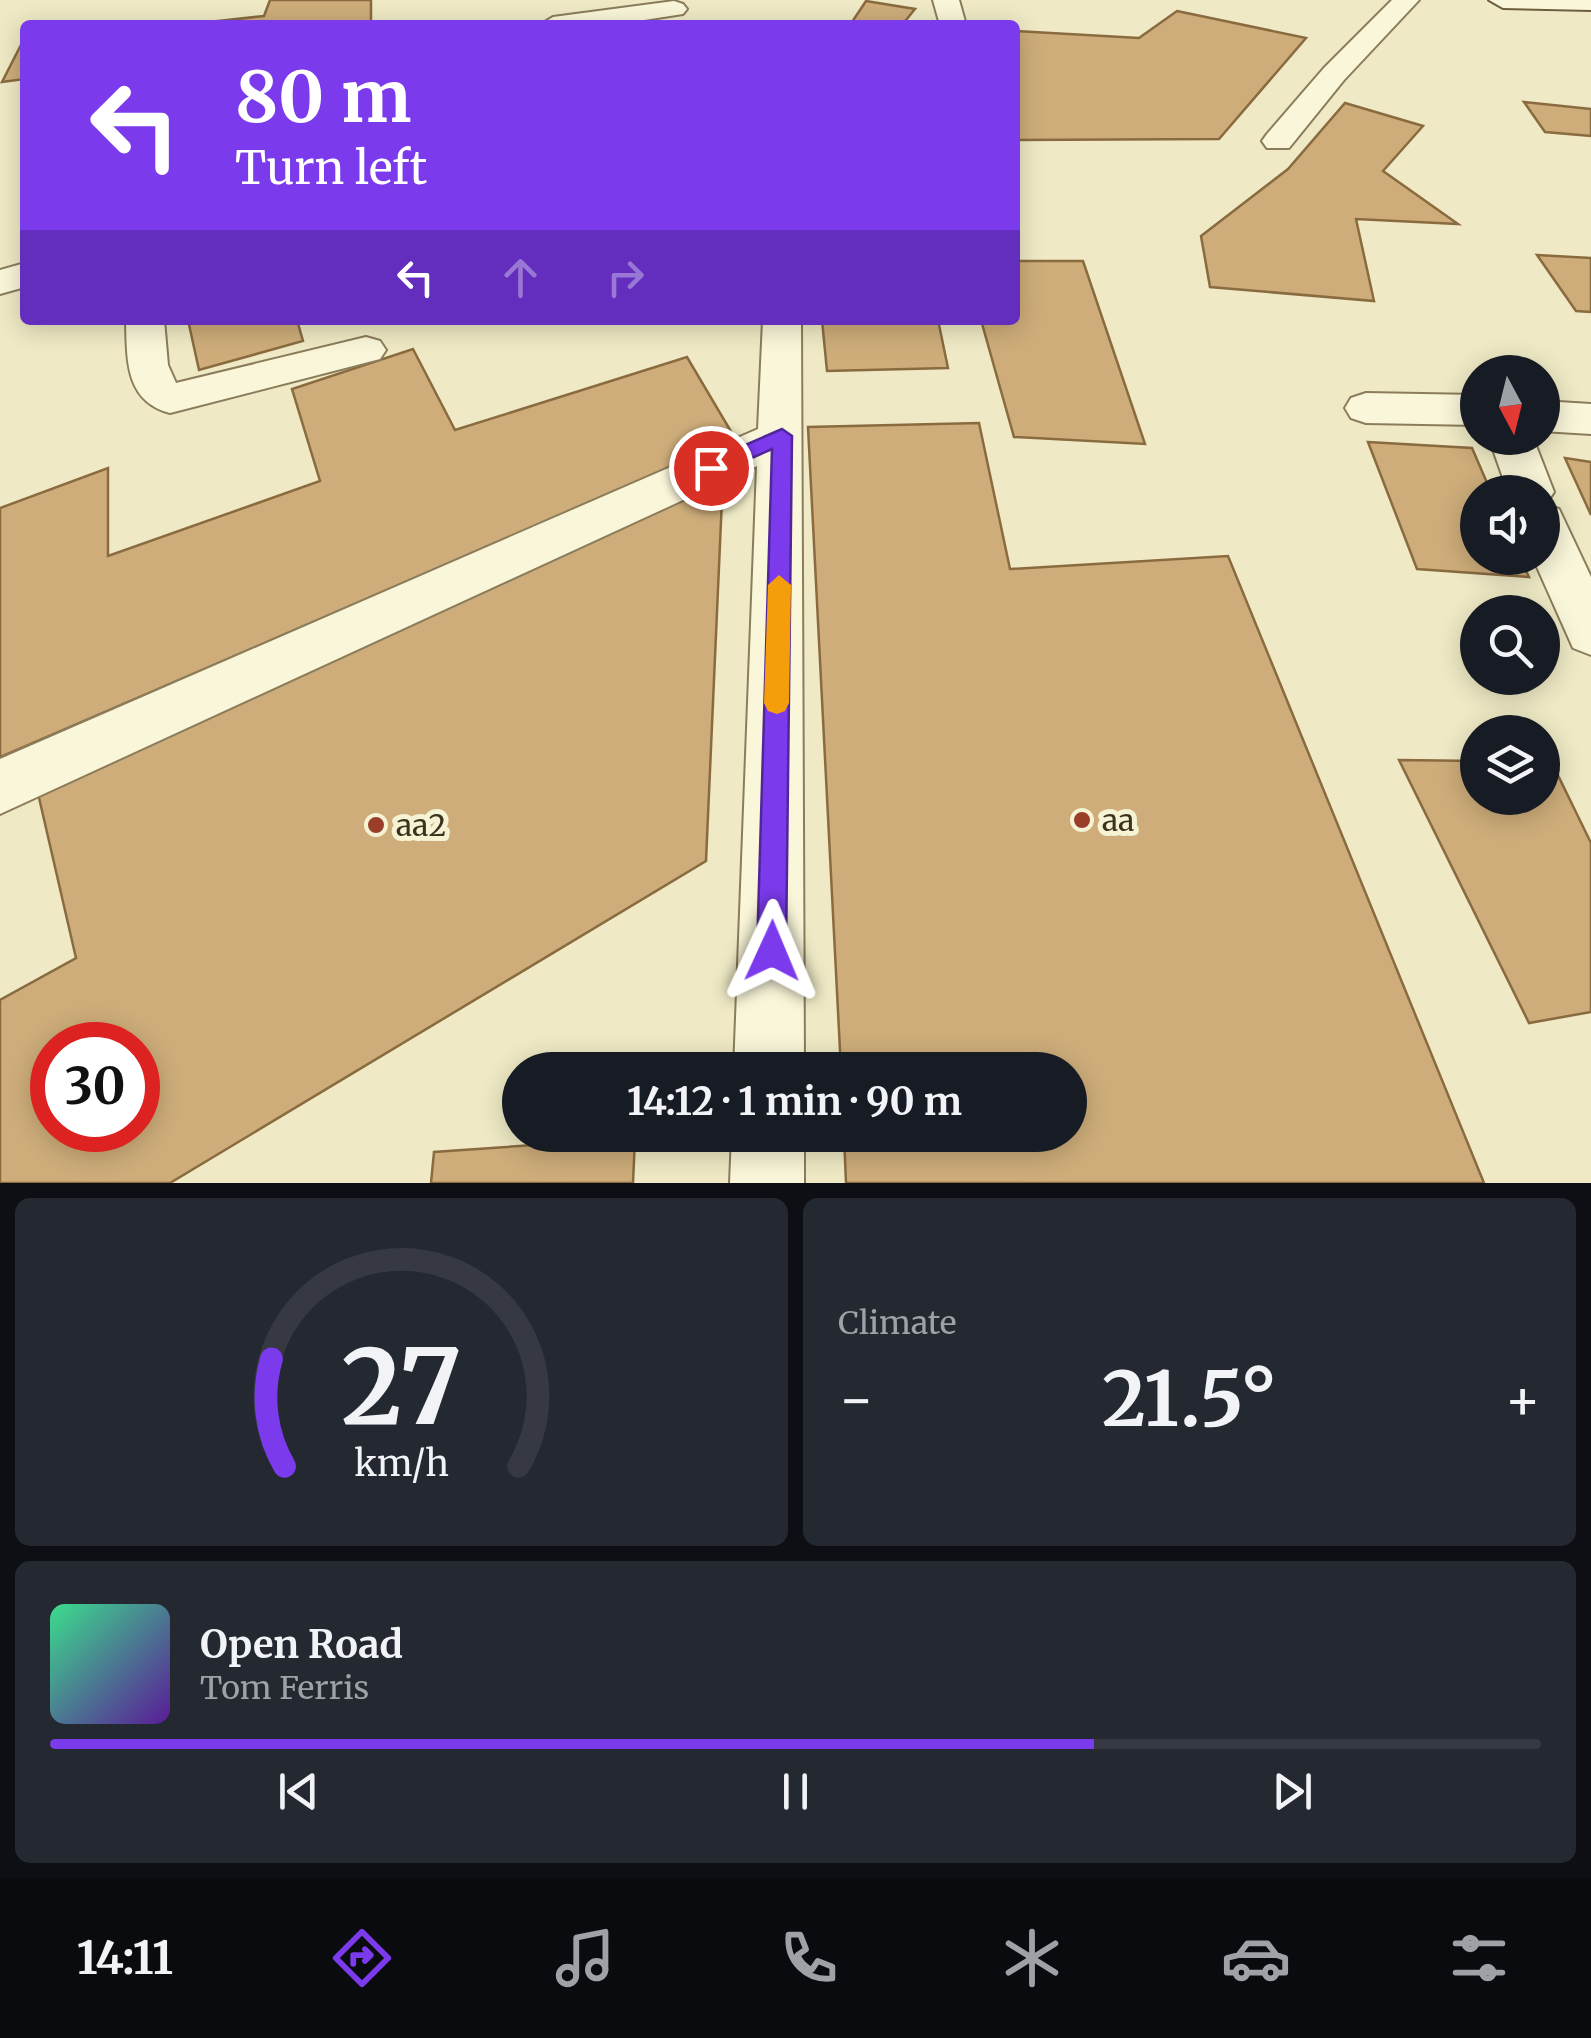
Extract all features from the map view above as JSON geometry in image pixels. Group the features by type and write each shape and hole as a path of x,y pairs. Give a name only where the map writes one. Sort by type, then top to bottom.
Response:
{"street":[{"path":"1278,141 1334,74 1406,0"},
{"path":"1503,0 1591,2"},
{"path":"597,20 676,11"},
{"path":"145,325 150,384 170,399 366,350"},
{"path":"769,1052 782,325"},
{"path":"1366,408 1460,410"},
{"path":"1560,417 1591,419"},
{"path":"0,787 782,436"},
{"path":"1560,563 1591,633"},
{"path":"767,1183 768,1152"}],"building":[{"path":"270,0 371,0 371,20 228,20 264,16"},
{"path":"866,1 915,9 906,20 853,20"},
{"path":"1177,11 1306,38 1219,139 1020,140 1020,31 1139,38"},
{"path":"20,47 20,80 2,82"},
{"path":"1524,102 1591,109 1591,136 1545,132"},
{"path":"1345,103 1423,126 1383,171 1458,224 1356,219 1374,301 1210,287 1201,236 1288,169"},
{"path":"1537,255 1591,258 1591,312 1576,311"},
{"path":"1020,261 1083,261 1145,444 1014,437 982,325 1020,325"},
{"path":"189,325 298,325 303,341 199,370"},
{"path":"822,325 939,325 948,368 827,371"},
{"path":"413,349 455,430 687,357 736,440 0,757 0,508 108,468 108,556 320,481 292,389"},
{"name":"aa","path":"979,423 1010,569 1228,556 1484,1183 846,1183 845,1152 1087,1152 1087,1052 840,1052 808,427"},
{"path":"1368,442 1460,447 1460,455 1475,455 1484,475 1460,475 1460,572 1417,569"},
{"path":"1565,458 1591,462 1591,515"},
{"name":"aa2","path":"723,476 706,861 170,1183 0,1183 0,1000 76,958 37,789"},
{"path":"1399,760 1460,761 1460,815 1560,815 1560,779 1591,843 1591,1012 1529,1023"},
{"path":"502,1147 502,1152 634,1152 633,1183 431,1183 434,1152"}],"slow traffic":[{"path":"777,703 779,585"}],"place":[{"name":"aa","path":"1082,820"},
{"name":"aa2","path":"376,825"}],"route":[{"path":"711,468 782,436 772,951"}]}
